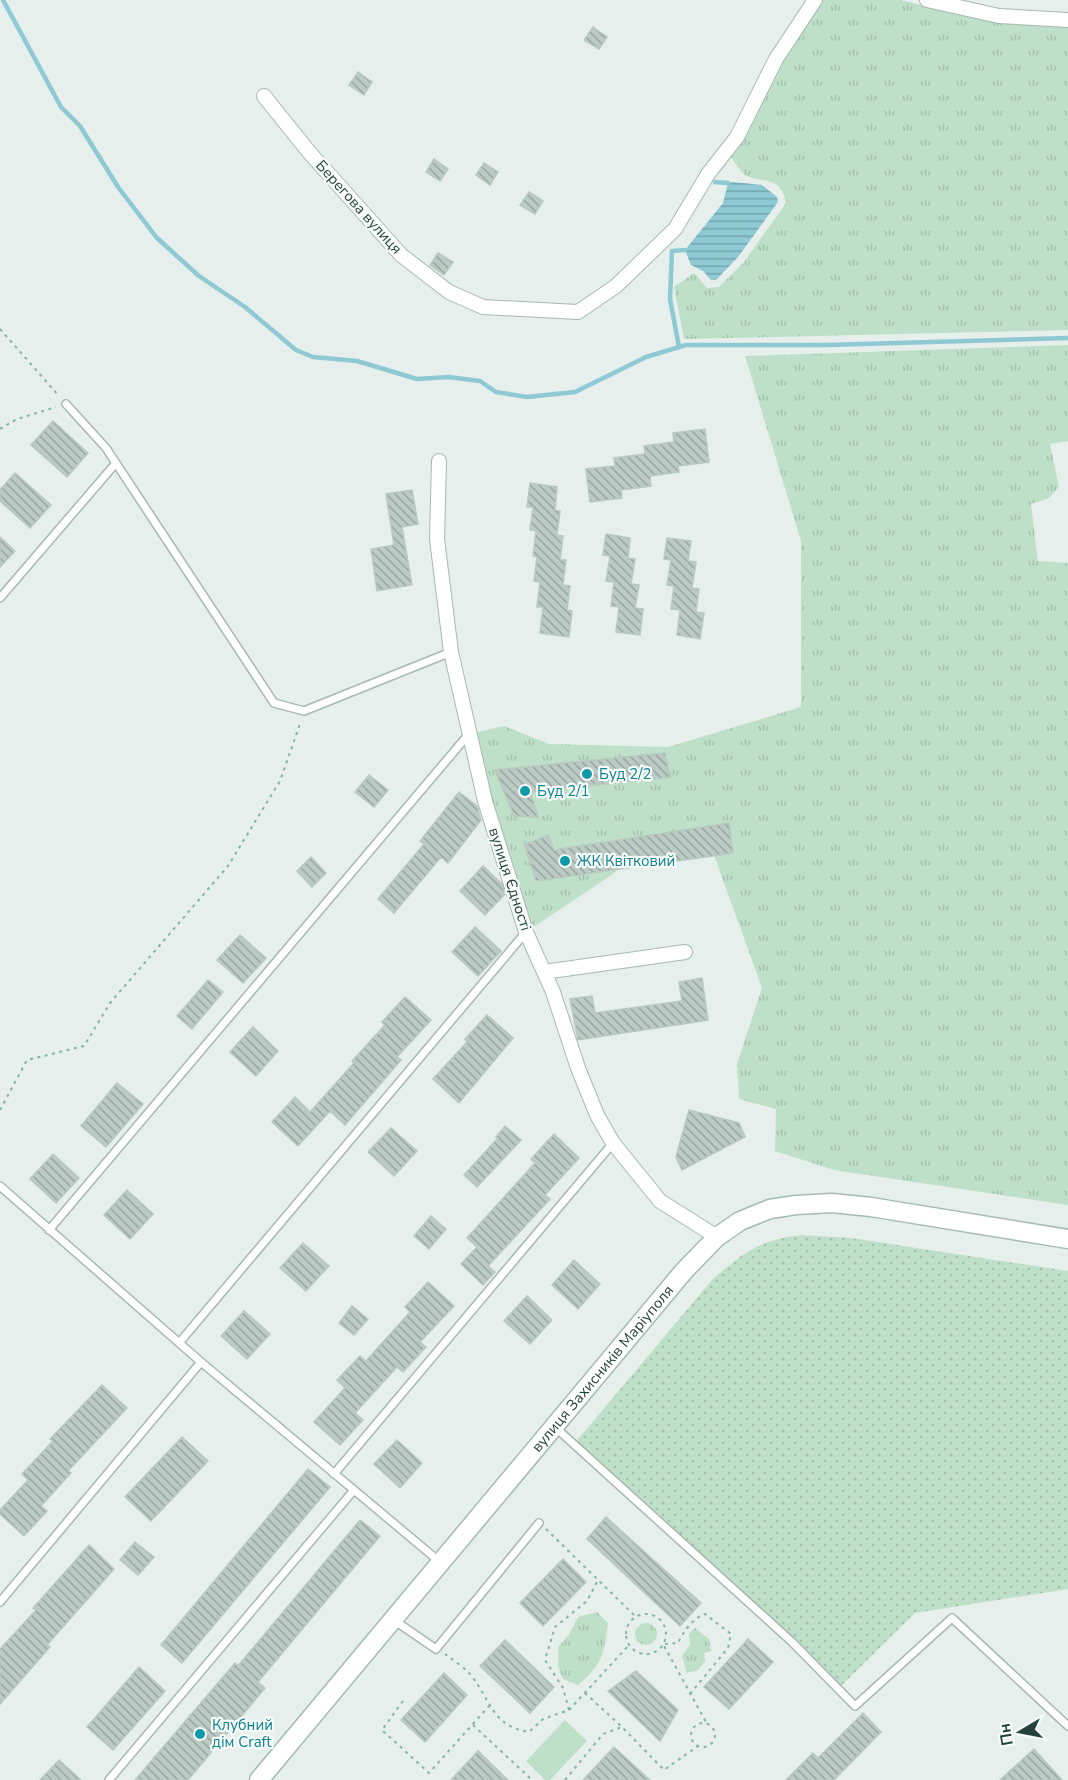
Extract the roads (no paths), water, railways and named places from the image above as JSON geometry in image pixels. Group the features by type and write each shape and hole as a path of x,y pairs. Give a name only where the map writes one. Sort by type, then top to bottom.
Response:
{"main road":[{"name":"вулиця Захисників Маріуполя","path":"259,1780 684,1271 717,1237 740,1221 770,1209 832,1203 1068,1239"}],"street":[{"name":"Берегова вулиця","path":"264,96 309,152 401,255 449,292 483,307 578,312 616,286 675,229 736,137 776,59 815,0"},
{"path":"927,0 999,16 1068,21"},
{"name":"вулиця Єдності","path":"439,461 437,539 451,652 485,801 526,932 544,972 578,1068 597,1114 613,1143 660,1201 717,1237"},
{"path":"544,972 685,952"}],"lane":[{"path":"66,404 116,463 274,703 304,711 451,652"},
{"path":"0,598 116,463"},
{"path":"49,1230 469,734"},
{"path":"179,1343 526,932"},
{"path":"334,1473 613,1143"},
{"path":"0,1186 201,1362 440,1562"},
{"path":"0,1602 201,1362"},
{"path":"554,1426 792,1642 855,1707 952,1618 1068,1726"},
{"path":"109,1780 354,1490"},
{"path":"393,1619 436,1649 540,1523"}],"water":[{"path":"728,183 762,185 777,197 778,202 738,257 716,280 711,280 703,271 691,265 685,250 723,203"}],"waterway":[{"path":"3,0 61,107 80,126 118,187 157,238 199,276 245,307 296,350 313,357 357,361 417,379 449,377 480,381 496,392 527,397 575,392 646,357 686,345 827,345 1068,338"},
{"path":"715,182 728,183"},
{"path":"679,347 670,299 672,251 685,250"}],"place":[{"name":"Буд 2/2","path":"587,774"},
{"name":"Буд 2/1","path":"525,791"},
{"name":"ЖК Квітковий","path":"565,861"},
{"name":"Клубний дім Craft","path":"200,1734"}]}
